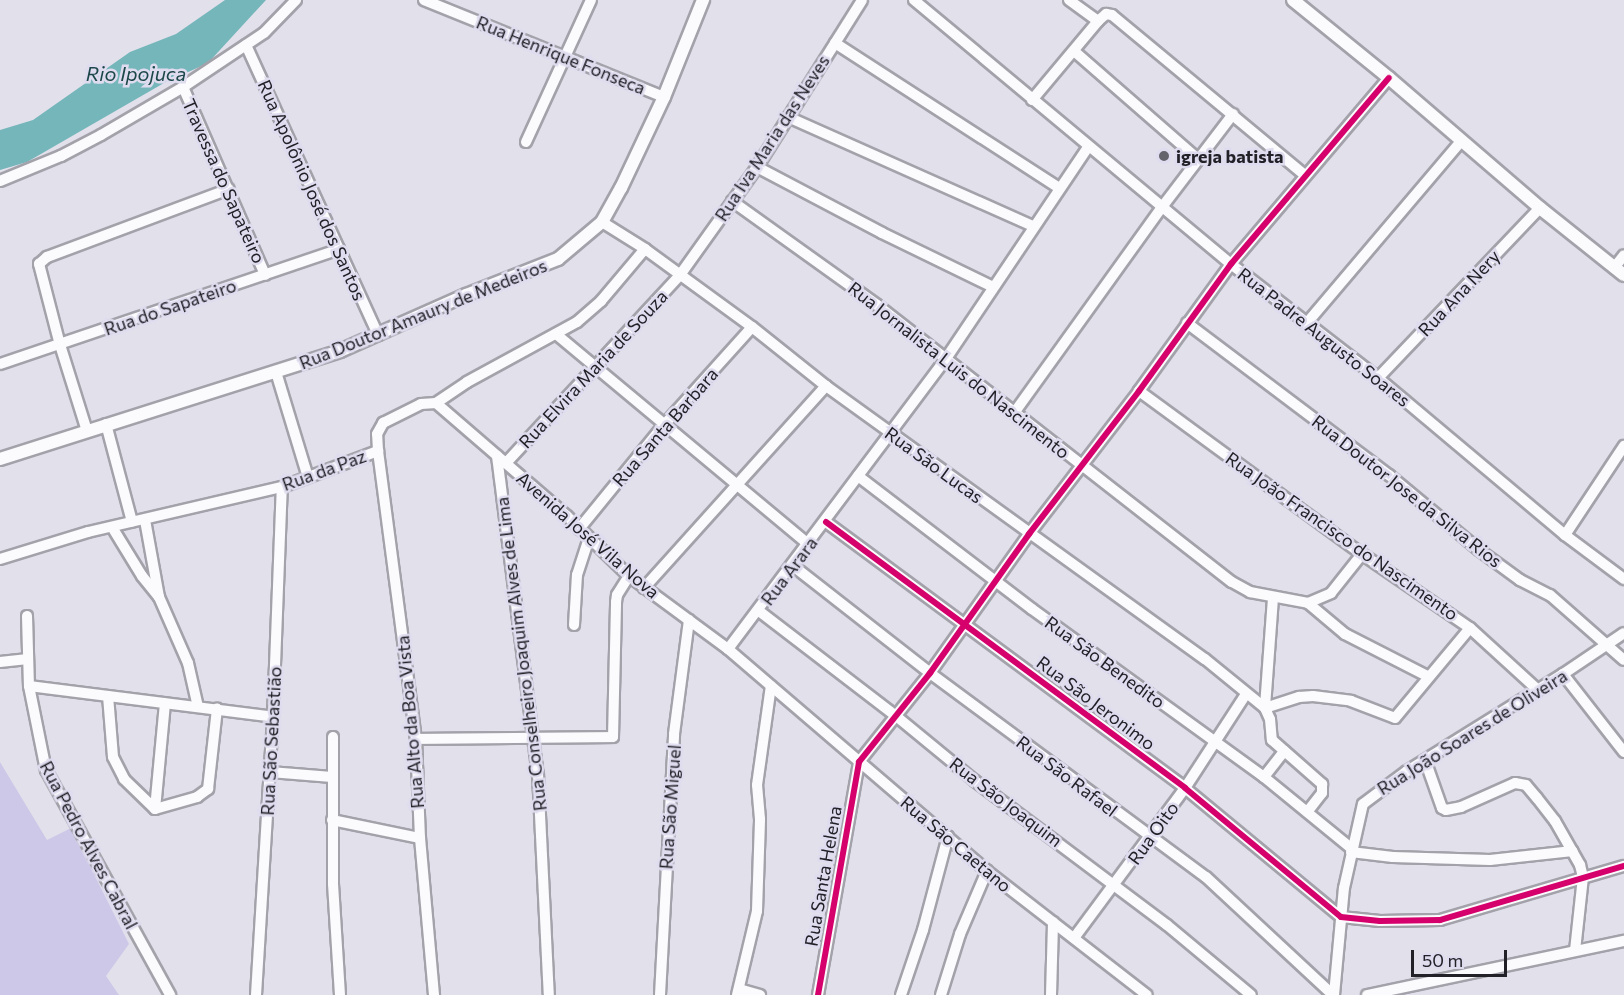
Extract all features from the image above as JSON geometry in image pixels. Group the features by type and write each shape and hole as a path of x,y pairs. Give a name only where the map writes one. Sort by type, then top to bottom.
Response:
{"street":[{"path":"0,181 61,156 183,87 264,33 296,0"},
{"name":"Rua Henrique Fonseca","path":"424,0 664,97"},
{"path":"526,142 591,0"},
{"name":"Rua Doutor Amaury de Medeiros","path":"0,459 276,372 378,335 466,295 558,259 602,222 632,167 664,97 703,0"},
{"name":"Rua Iva Maria das Neves","path":"680,275 757,167 862,0"},
{"name":"Rua Padre Augusto Soares","path":"914,0 1230,264 1378,378 1565,535 1624,579"},
{"path":"1069,0 1098,21"},
{"path":"1293,0 1389,78 1540,208 1619,271 1624,255"},
{"path":"1032,100 1098,21 1106,15 1112,15 1305,175"},
{"path":"835,43 1059,188"},
{"name":"Rua Apolônio José dos Santos","path":"246,45 378,335"},
{"path":"1074,51 1198,159"},
{"path":"859,762 930,673 1029,534 1139,391 1230,264 1389,78"},
{"name":"Travessa do Sapateiro","path":"183,87 266,275"},
{"path":"1014,413 1162,207 1233,114"},
{"path":"788,117 1033,226"},
{"path":"1306,324 1462,140"},
{"name":"Rua Arara","path":"728,649 826,522 889,433 945,360 1088,147"},
{"path":"757,167 882,233 993,287"},
{"path":"87,431 39,267 47,257 229,189"},
{"name":"Rua Jornalista Luis do Nascimento","path":"732,201 877,305 1232,582 1250,592 1308,603"},
{"name":"Rua Ana Nery","path":"1378,378 1540,208"},
{"name":"Rua São Lucas","path":"602,222 645,249 752,327 889,433 1205,659 1265,708"},
{"name":"Rua do Sapateiro","path":"0,364 339,249"},
{"name":"Rua da Paz","path":"0,559 112,527 282,487 378,451 377,434 383,423 420,404 436,403 466,382 556,334 596,306 645,249"},
{"name":"Rua Elvira Maria de Souza","path":"502,460 595,369 680,275"},
{"name":"Rua Doutor Jose da Silva Rios","path":"1188,323 1389,475 1479,550 1520,580 1550,595 1624,660"},
{"name":"Rua Santa Barbara","path":"579,529 663,426 752,327"},
{"path":"556,334 663,426 808,544"},
{"path":"276,372 308,477"},
{"path":"644,588 826,386"},
{"name":"Rua João Francisco do Nascimento","path":"1139,391 1362,554 1470,628 1538,690"},
{"name":"Avenida José Vila Nova","path":"436,403 629,576 728,649 771,686"},
{"path":"106,424 132,522"},
{"path":"1565,535 1624,446"},
{"name":"Rua Alto da Boa Vista","path":"378,451 416,739 420,838 434,995"},
{"name":"Rua Conselheiro Joaquim Alves de Lima","path":"502,460 534,738 549,995"},
{"name":"Rua São Benedito","path":"858,476 996,582 1264,777 1351,850"},
{"name":"Rua São Sebastião","path":"256,995 273,717 282,487"},
{"path":"145,520 159,597 188,663 198,707"},
{"name":"Rua São Jeronimo","path":"826,522 1185,788 1341,917"},
{"path":"112,527 142,576 159,597"},
{"path":"574,626 577,575 589,538"},
{"path":"1362,554 1337,587 1308,603 1345,634 1429,677"},
{"name":"Rua São Rafael","path":"792,565 930,673 1149,838 1206,877 1334,995"},
{"path":"416,739 613,737 616,602 617,595 629,576"},
{"path":"1273,598 1265,708 1270,719 1272,740 1322,784 1322,793 1307,812"},
{"name":"Rua São Joaquim","path":"759,611 896,716 975,781 1115,884 1251,995"},
{"name":"Rua Pedro Alves Cabral","path":"27,616 29,686 41,756 50,781 170,995"},
{"name":"Rua São Miguel","path":"660,995 674,734 689,621"},
{"path":"1265,708 1299,697 1313,696 1351,701 1395,718 1470,628"},
{"name":"Rua João Soares de Oliveira","path":"1334,995 1341,917 1351,850 1363,804 1425,760 1624,633"},
{"path":"0,662 28,659"},
{"path":"1563,674 1624,752"},
{"path":"29,686 273,717"},
{"path":"760,995 738,992 757,911 760,819 757,784 771,686"},
{"name":"Rua São Caetano","path":"771,686 987,871 1147,995"},
{"name":"Rua Oito","path":"1074,938 1185,788 1246,694"},
{"path":"108,696 113,758 123,779 155,809"},
{"path":"155,809 165,703"},
{"path":"155,809 197,797 204,793 210,784 217,710"},
{"path":"333,737 332,820 340,995"},
{"path":"1264,777 1284,751"},
{"path":"1425,760 1442,808 1453,810 1515,783 1523,784 1555,821 1573,851 1583,877 1575,951"},
{"name":"Rua Santa Helena","path":"818,995 859,762"},
{"path":"270,772 332,777"},
{"path":"332,820 420,838"},
{"path":"901,995 926,920 948,836"},
{"path":"1351,850 1393,857 1490,860 1573,851"},
{"path":"1341,917 1380,921 1440,920 1461,916 1624,866"},
{"path":"941,995 960,934 987,871"},
{"path":"1051,995 1053,922"},
{"path":"1367,995 1387,994 1624,941"}],"shaded area":[{"path":"0,762 47,840 71,828 129,944 106,976 119,995 0,995"}],"water":[{"name":"Rio Ipojuca","path":"225,0 266,0 208,63 164,83 27,162 0,170 0,130 33,120 130,52 176,34"}],"cycle path":[{"path":"818,995 859,762 930,673 1029,534 1139,391 1231,264 1389,78"},
{"path":"826,522 1185,788 1341,917 1380,921 1440,920 1624,866"}],"place":[{"name":"igreja batista","path":"1164,156"}]}
